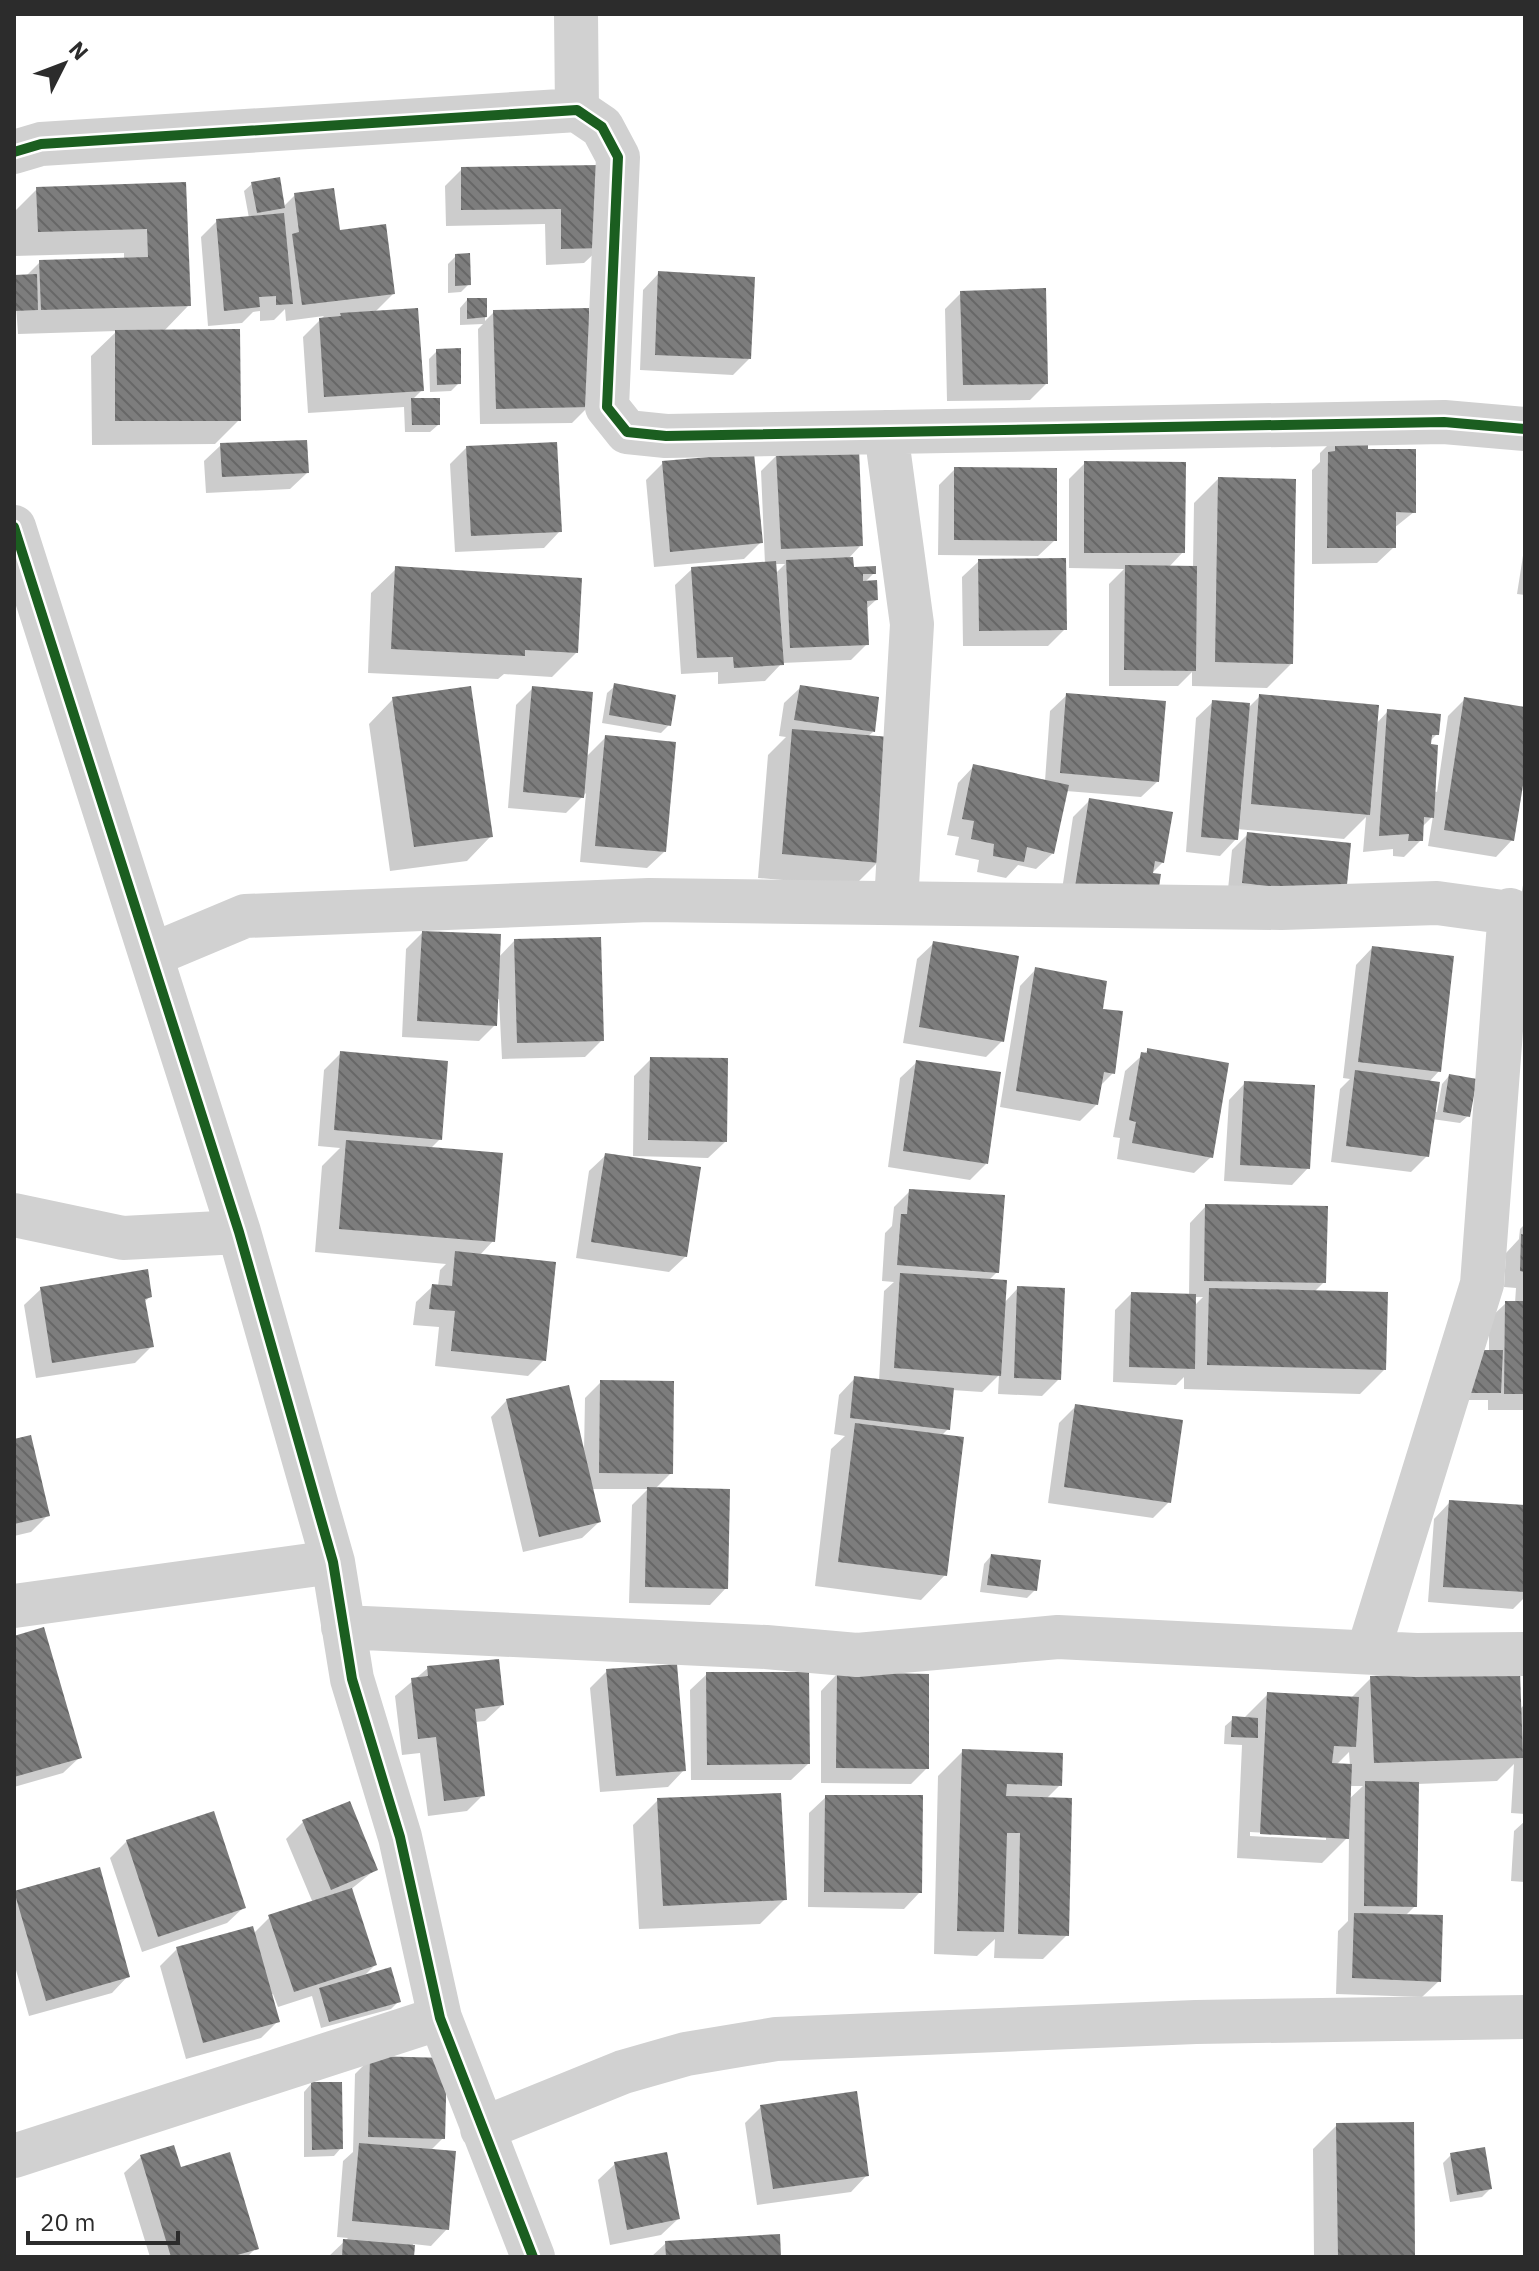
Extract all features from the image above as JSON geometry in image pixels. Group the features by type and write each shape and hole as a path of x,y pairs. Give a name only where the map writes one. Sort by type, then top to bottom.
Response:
{"street":[{"path":"576,14 577,110"},
{"path":"14,152 57,143 577,110 602,127 618,157 607,407 627,432 666,436 1444,422 1525,429"},
{"path":"886,432 912,624 896,903"},
{"path":"14,527 239,1232 333,1562 352,1679 400,1837 440,2018 533,2257"},
{"path":"152,955 245,916 649,900 1281,908 1437,903 1518,912 1482,1284 1368,1652"},
{"path":"14,1215 123,1238 239,1232"},
{"path":"14,1606 333,1562"},
{"path":"343,1627 766,1647 857,1655 1058,1637 1368,1652 1525,1654"},
{"path":"482,2129 623,2072 686,2054 776,2039 1181,2023 1525,2017"},
{"path":"14,2156 440,2018"}],"building":[{"path":"601,165 603,248 561,249 561,209 461,210 461,167"},
{"path":"280,177 285,208 257,213 251,182"},
{"path":"186,182 191,306 41,310 39,260 148,257 147,229 38,232 36,187"},
{"path":"334,188 340,230 386,224 395,294 302,305 292,234 299,232 294,193"},
{"path":"284,213 293,304 276,305 276,296 259,297 260,307 224,311 216,219"},
{"path":"470,253 471,285 455,286 455,254"},
{"path":"658,271 755,277 751,359 655,355"},
{"path":"37,274 38,310 14,311 14,275"},
{"path":"1046,288 1048,384 963,385 960,291"},
{"path":"467,298 487,298 487,317 467,319"},
{"path":"418,308 424,391 324,397 319,318 341,316 340,313"},
{"path":"589,308 591,407 496,409 493,310"},
{"path":"240,329 241,421 115,421 115,330"},
{"path":"461,348 461,384 437,385 436,349"},
{"path":"411,398 440,398 440,425 412,425"},
{"path":"1335,435 1368,435 1368,449 1416,449 1416,513 1396,512 1396,548 1327,548 1328,452 1335,451"},
{"path":"307,440 309,473 222,477 220,443"},
{"path":"557,442 562,532 471,536 466,446"},
{"path":"859,449 863,546 781,549 776,453"},
{"path":"754,453 763,543 670,552 662,461"},
{"path":"1084,461 1186,462 1185,553 1084,553"},
{"path":"954,467 1057,468 1057,541 954,540"},
{"path":"1218,477 1296,479 1293,664 1215,662"},
{"path":"853,557 854,567 876,566 876,574 863,574 863,581 877,580 878,600 867,601 869,645 790,648 786,560"},
{"path":"1066,558 1067,630 979,631 978,559"},
{"path":"776,561 784,665 734,668 733,657 697,658 691,567"},
{"path":"1125,565 1197,566 1196,671 1124,670"},
{"path":"395,566 582,578 578,653 525,650 525,656 391,649"},
{"path":"614,683 676,695 671,726 609,715"},
{"path":"800,685 879,697 875,732 794,720"},
{"path":"471,686 493,837 414,847 392,697"},
{"path":"532,686 593,692 584,798 523,792"},
{"path":"1066,693 1166,701 1159,782 1060,773"},
{"path":"1259,694 1379,705 1370,815 1251,804"},
{"path":"1464,697 1525,707 1525,773 1514,841 1444,830"},
{"path":"1212,700 1250,703 1238,840 1201,837"},
{"path":"1387,709 1441,714 1439,735 1432,735 1431,744 1438,745 1434,818 1424,817 1423,841 1408,841 1409,834 1379,836"},
{"path":"792,729 890,737 880,863 782,854"},
{"path":"605,735 676,742 666,852 595,846"},
{"path":"973,764 1069,785 1054,854 1027,847 1024,862 993,856 994,844 971,839 974,821 962,819"},
{"path":"1089,798 1173,812 1164,863 1155,861 1153,873 1161,874 1157,900 1075,887"},
{"path":"1247,832 1351,843 1346,895 1242,883"},
{"path":"422,931 501,934 497,1026 417,1021"},
{"path":"601,937 604,1041 517,1043 514,939"},
{"path":"933,941 1019,956 1004,1042 919,1027"},
{"path":"1372,946 1454,956 1441,1072 1358,1062"},
{"path":"1035,967 1107,981 1103,1009 1123,1011 1115,1074 1104,1072 1098,1105 1016,1091"},
{"path":"1147,1048 1229,1063 1213,1158 1132,1143 1136,1122 1129,1120 1141,1052 1147,1053"},
{"path":"340,1051 448,1061 442,1140 334,1130"},
{"path":"650,1057 728,1058 727,1142 648,1140"},
{"path":"916,1060 1001,1072 988,1164 903,1151"},
{"path":"1355,1070 1440,1082 1429,1157 1346,1146"},
{"path":"1449,1074 1477,1079 1470,1117 1443,1112"},
{"path":"1244,1081 1315,1085 1310,1169 1240,1165"},
{"path":"346,1140 503,1153 495,1242 339,1229"},
{"path":"605,1153 701,1167 687,1257 591,1242"},
{"path":"909,1189 1005,1195 999,1273 897,1265 901,1214 907,1214"},
{"path":"1205,1204 1328,1206 1326,1283 1204,1281"},
{"path":"1521,1234 1525,1235 1525,1272 1520,1271"},
{"path":"455,1251 556,1262 546,1361 451,1351 455,1311 429,1309 432,1284 452,1286"},
{"path":"148,1269 152,1297 145,1299 154,1347 52,1363 40,1287"},
{"path":"900,1273 1007,1280 1001,1376 894,1368"},
{"path":"1017,1286 1065,1288 1061,1380 1014,1378"},
{"path":"1209,1288 1388,1292 1386,1370 1207,1365"},
{"path":"1131,1292 1196,1294 1195,1369 1129,1367"},
{"path":"1505,1301 1525,1301 1525,1394 1504,1394"},
{"path":"1464,1350 1503,1350 1501,1393 1463,1393"},
{"path":"854,1376 954,1388 950,1430 850,1418"},
{"path":"600,1380 674,1381 673,1474 599,1473"},
{"path":"569,1385 601,1522 539,1537 506,1399"},
{"path":"1075,1404 1183,1420 1171,1503 1064,1487"},
{"path":"855,1423 964,1437 947,1576 838,1562"},
{"path":"31,1435 50,1516 14,1524 14,1439"},
{"path":"647,1487 730,1489 728,1589 645,1587"},
{"path":"1449,1500 1525,1505 1525,1592 1443,1587"},
{"path":"991,1554 1041,1560 1037,1591 987,1585"},
{"path":"44,1627 82,1758 14,1777 14,1636"},
{"path":"499,1659 504,1705 475,1709 485,1796 444,1801 436,1737 418,1739 411,1678 428,1676 427,1666"},
{"path":"677,1664 686,1771 616,1776 606,1669"},
{"path":"1520,1671 1523,1758 1374,1763 1370,1676"},
{"path":"706,1672 809,1672 810,1764 707,1765"},
{"path":"837,1672 929,1674 929,1769 836,1768"},
{"path":"1267,1692 1359,1697 1356,1747 1334,1746 1332,1763 1352,1764 1349,1839 1260,1834"},
{"path":"1232,1716 1258,1718 1258,1738 1231,1737"},
{"path":"962,1749 1063,1753 1062,1786 1007,1784 1006,1796 1072,1798 1069,1936 1018,1934 1020,1833 1007,1833 1004,1932 957,1931"},
{"path":"1365,1781 1419,1782 1417,1907 1364,1906"},
{"path":"781,1793 787,1900 663,1906 657,1798"},
{"path":"825,1795 923,1795 922,1893 824,1892"},
{"path":"350,1801 378,1870 331,1890 302,1820"},
{"path":"214,1811 246,1908 158,1937 126,1840"},
{"path":"100,1867 130,1977 46,2001 14,1891"},
{"path":"352,1888 377,1965 294,1992 268,1915"},
{"path":"1354,1913 1443,1915 1441,1982 1352,1978"},
{"path":"253,1926 280,2022 203,2043 176,1947"},
{"path":"391,1967 401,2002 329,2022 319,1988"},
{"path":"370,2056 447,2058 445,2139 368,2137"},
{"path":"311,2082 342,2082 343,2149 312,2150"},
{"path":"857,2091 869,2176 773,2189 760,2105"},
{"path":"1414,2122 1415,2257 1338,2257 1336,2123"},
{"path":"359,2143 456,2151 449,2230 352,2221"},
{"path":"174,2145 181,2167 230,2152 259,2249 230,2257 171,2257 140,2155"},
{"path":"1485,2147 1492,2189 1457,2195 1450,2153"},
{"path":"667,2152 680,2219 627,2230 614,2162"},
{"path":"780,2234 781,2257 666,2257 665,2241"},
{"path":"343,2239 415,2245 414,2257 342,2257"}],"cycle path":[{"path":"14,152 41,144 577,110 602,127 618,157 607,407 627,432 666,436 1444,422 1525,429"},
{"path":"14,527 239,1232 333,1562 352,1679 400,1837 440,2018 533,2257"}]}
